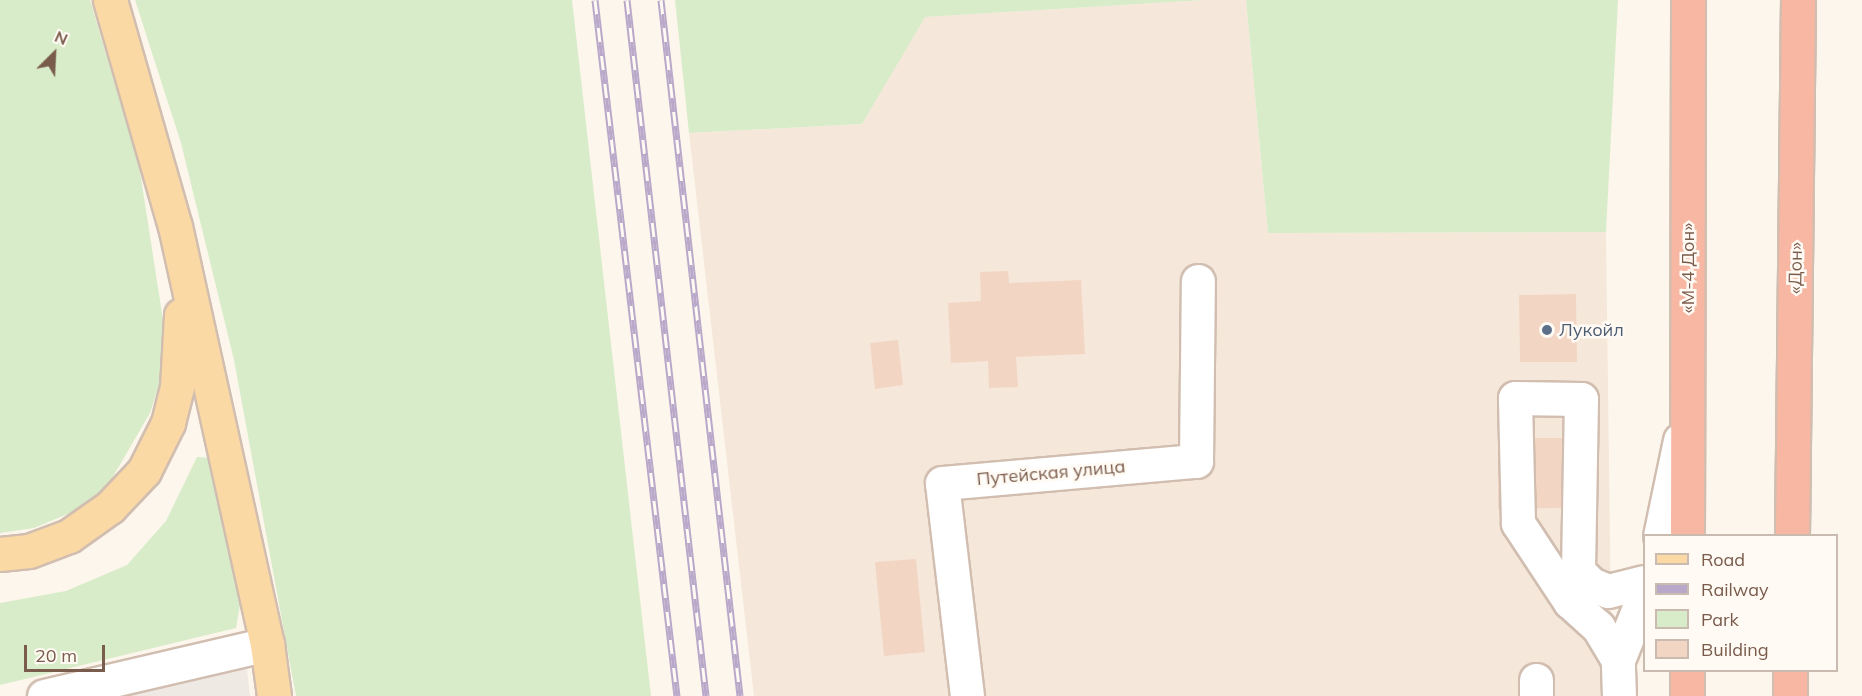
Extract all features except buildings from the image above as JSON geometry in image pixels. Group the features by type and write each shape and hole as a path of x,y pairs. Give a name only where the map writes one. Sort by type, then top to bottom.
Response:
{"highway":[{"name":"«М-4 Дон»","path":"1687,534 1689,0"},
{"name":"«Дон»","path":"1792,534 1798,0"},
{"path":"1687,672 1687,696"},
{"path":"1790,672 1790,696"}],"main road":[{"path":"110,0 175,226 267,644 274,696"},
{"path":"0,554 29,551 69,536 110,507 144,471 168,423 177,387 181,310 175,226"}],"street":[{"name":"Путейская улица","path":"967,696 942,483 1196,461 1198,281"},
{"path":"1618,660 1598,627 1570,602 1518,523 1515,398 1581,399 1578,571 1590,584 1608,591 1643,582"},
{"path":"1660,534 1687,406"},
{"path":"1619,696 1618,660 1643,598"},
{"path":"44,696 267,644"}],"shaded area":[{"path":"1205,0 1246,0 1268,233 1606,232 1612,696 754,696 689,133 862,124 924,17"},
{"path":"247,669 250,696 120,696 230,670"}],"green space":[{"path":"0,0 90,0 139,165 163,320 163,372 150,413 107,487 77,510 34,528 0,533"},
{"path":"135,0 572,0 651,696 296,696 234,360 181,143"},
{"path":"675,0 1205,0 925,17 862,124 689,133"},
{"path":"1246,0 1618,0 1606,232 1268,233"},
{"path":"197,457 215,458 241,599 236,628 0,685 0,603 66,591 127,565 166,521"}],"railway":[{"path":"595,0 677,696"},
{"path":"627,0 706,696"},
{"path":"661,0 740,696"}],"place":[{"name":"Лукойл","path":"1547,330"}]}
